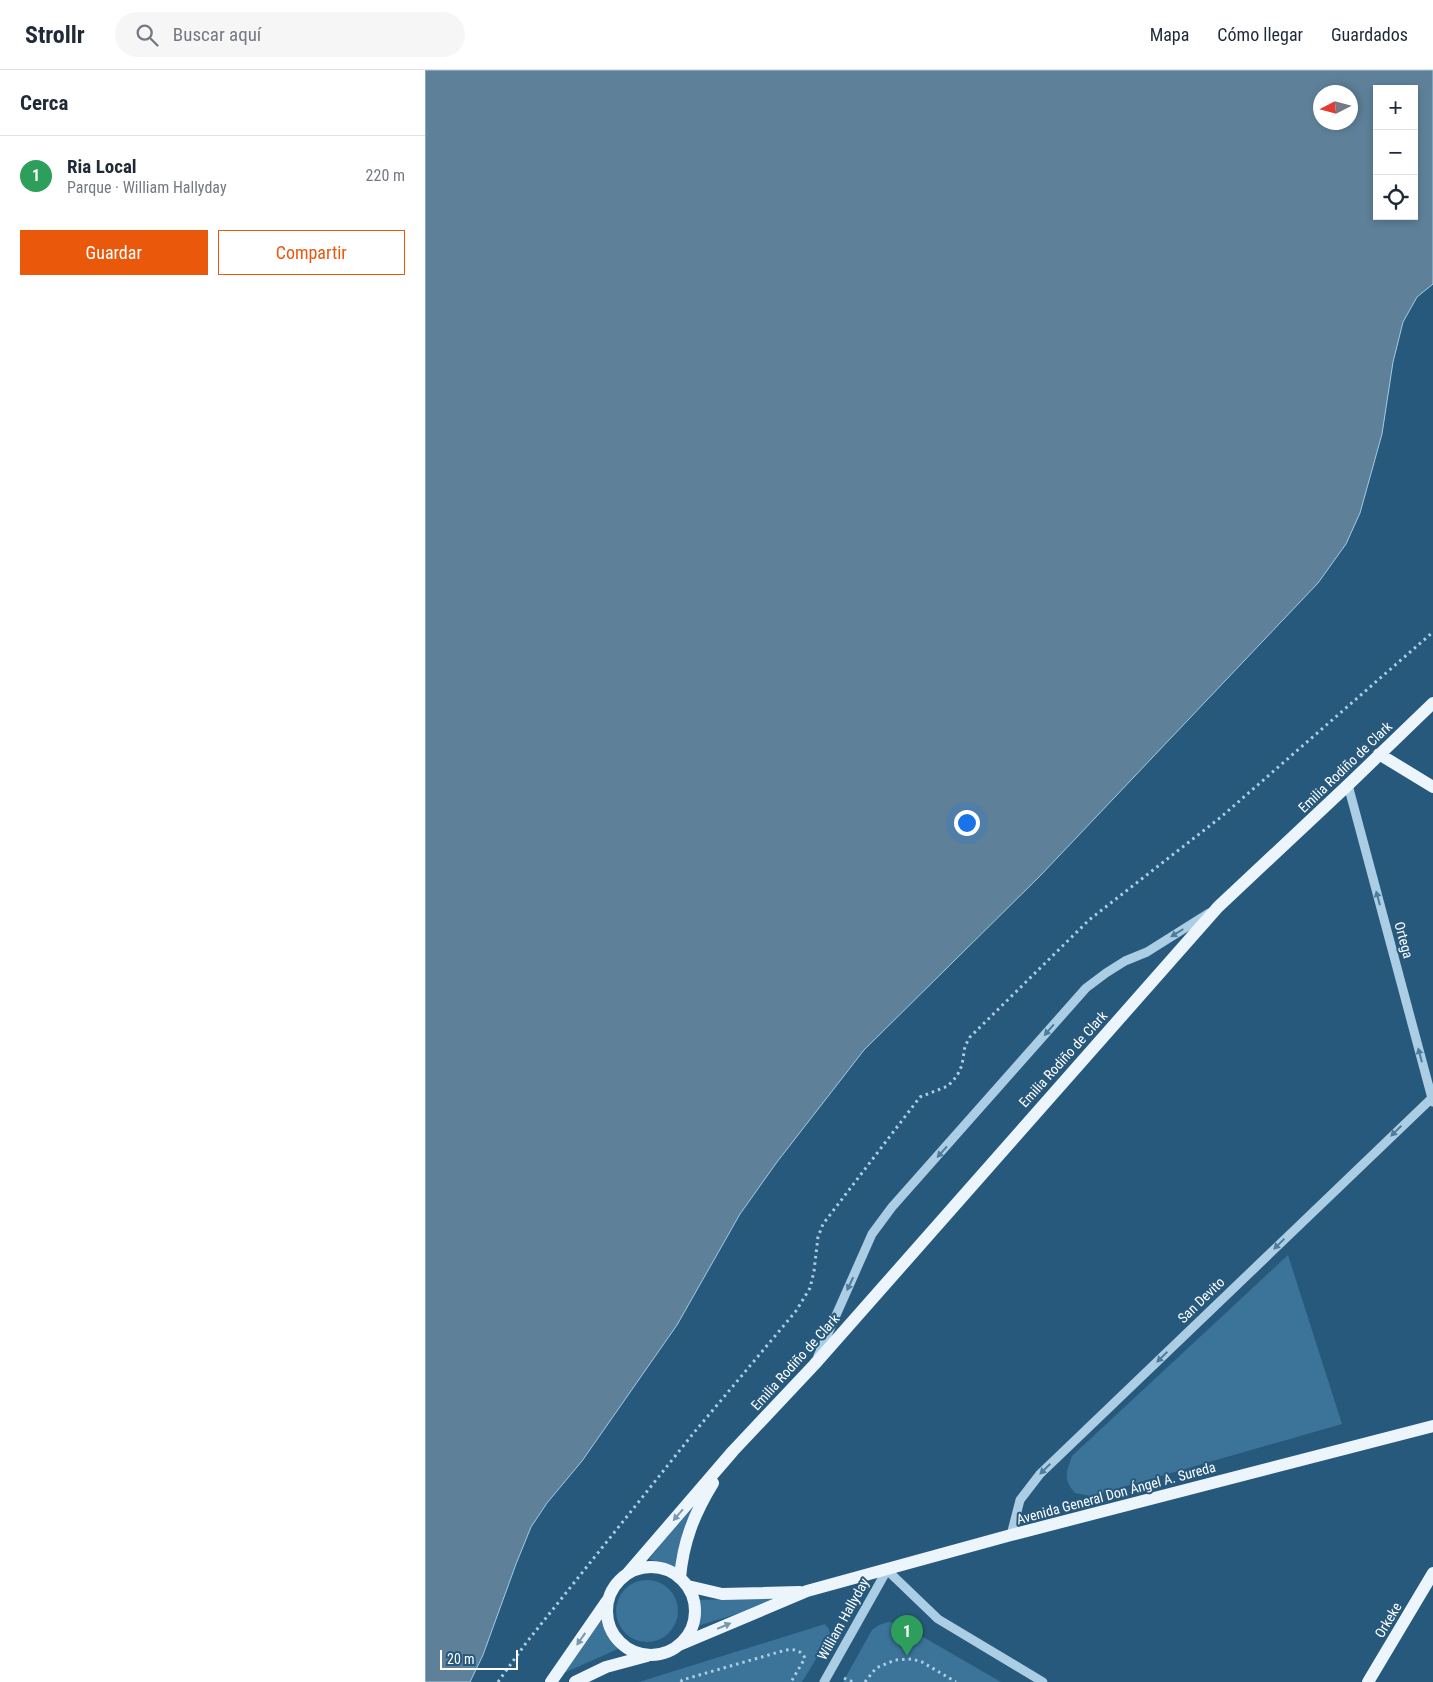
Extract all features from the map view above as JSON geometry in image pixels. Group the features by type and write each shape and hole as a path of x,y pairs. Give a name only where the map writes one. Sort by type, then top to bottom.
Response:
{"main road":[{"name":"Emilia Rodiño de Clark","path":"628,1573 733,1451 814,1365 1218,907 1433,703"},
{"path":"1379,754 1433,787"},
{"name":"Avenida General Don Ángel A. Sureda","path":"679,1645 807,1591 1433,1426"},
{"name":"Emilia Rodiño de Clark","path":"684,1582 685,1540 701,1503 733,1451"},
{"path":"551,1682 608,1599 616,1584 628,1573 643,1568 657,1568 671,1572 684,1582 693,1598 695,1611 690,1630 679,1645 670,1651 606,1667 575,1682"},
{"name":"Orkeke","path":"1368,1682 1433,1573"},
{"name":"Avenida General Don Ángel A. Sureda","path":"684,1582 722,1594 807,1591"},
{"path":"608,1599 609,1625 615,1637 625,1647 637,1653 650,1655"}],"street":[{"name":"Ortega","path":"1348,785 1432,1100"},
{"path":"814,1365 872,1234 892,1208 1086,988 1125,961 1147,952 1218,907"},
{"name":"San Devito","path":"1011,1536 1020,1500 1040,1474 1432,1100"},
{"path":"887,1570 938,1619 1043,1682"},
{"name":"William Hallyday","path":"824,1682 887,1570"}],"path":[{"path":"681,1682 682,1680 794,1649 801,1652 805,1658 791,1682"},
{"path":"865,1682 876,1668 895,1660 911,1659 922,1662 956,1682"}],"shaded area":[{"path":"425,70 1433,70 1433,284 1417,297 1403,322 1393,362 1382,434 1360,513 1346,544 1318,583 1040,876 864,1050 777,1162 740,1214 677,1325 582,1461 547,1503 531,1527 483,1655 470,1682 425,1682"},
{"path":"1288,1255 1342,1424 1091,1496 1075,1493 1067,1480 1068,1467 1072,1456"},
{"path":"724,1465 689,1520 676,1574 666,1565 649,1559"},
{"path":"647,1580 659,1583 669,1589 675,1599 678,1611 675,1623 669,1633 659,1639 647,1642 635,1639 625,1633 619,1623 616,1611 619,1599 625,1589 635,1583"},
{"path":"793,1597 694,1627 698,1600"},
{"path":"601,1620 608,1637 620,1648 562,1674"},
{"path":"888,1622 899,1623 1001,1682 843,1682 872,1630"},
{"path":"825,1624 829,1629 830,1636 802,1682 639,1682"}],"place":[{"name":"Ria Local","path":"907,1656"}]}
